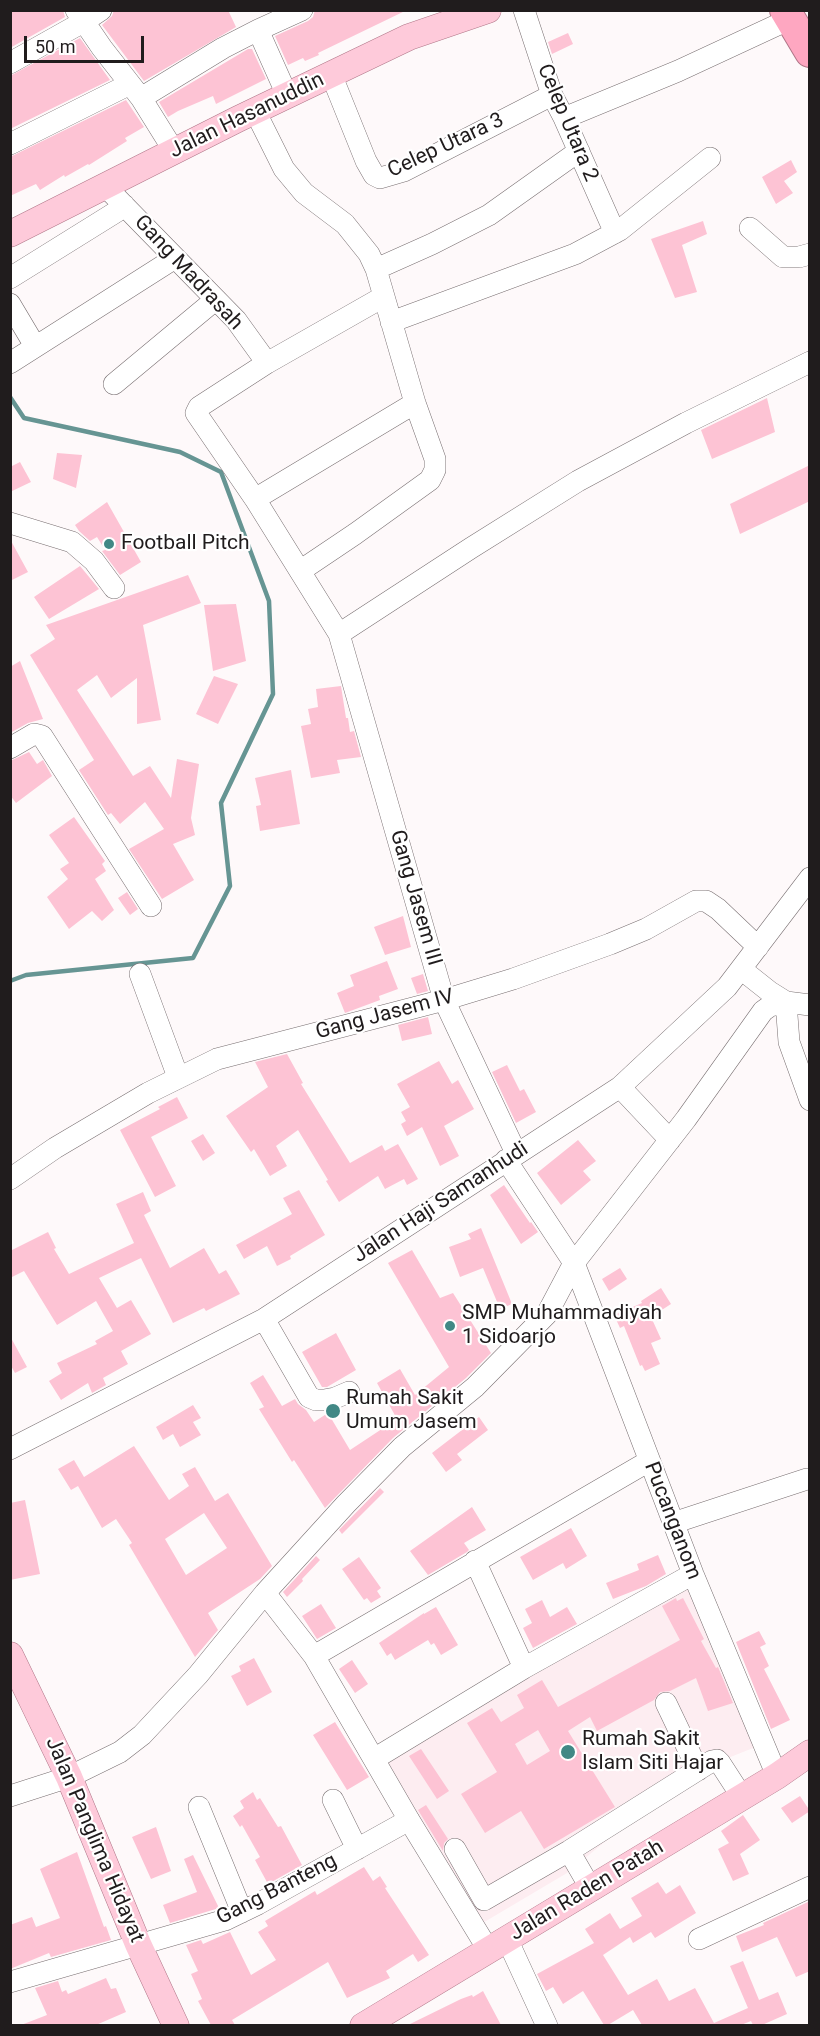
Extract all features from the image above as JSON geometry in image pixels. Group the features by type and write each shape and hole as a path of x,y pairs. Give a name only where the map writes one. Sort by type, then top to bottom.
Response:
{"highway":[{"path":"788,15 810,52"}],"main road":[{"name":"Jalan Hasanuddin","path":"10,234 287,94 410,37 488,10"},
{"name":"Jalan Panglima Hidayat","path":"10,1655 69,1777 138,1944 176,2025"},
{"name":"Jalan Raden Patah","path":"363,2025 777,1776 810,1753"}],"street":[{"path":"10,63 80,16 101,10"},
{"path":"10,144 136,91 302,10"},
{"name":"Celep Utara 2","path":"524,10 552,95 615,233"},
{"path":"564,118 678,71 788,15"},
{"path":"80,16 136,91 174,151"},
{"path":"258,30 287,94"},
{"name":"Celep Utara 3","path":"331,74 366,161 374,175 380,177 404,171 552,95"},
{"path":"255,111 284,169 304,192 345,224 369,254 376,269 415,403 435,459 435,470 430,480 300,571"},
{"path":"376,269 489,215 579,151"},
{"path":"391,322 575,254 615,233 710,158"},
{"name":"Gang Madrasah","path":"105,186 236,321 267,363"},
{"path":"10,278 124,206"},
{"path":"750,228 783,256 799,257 810,254"},
{"path":"10,363 175,258"},
{"path":"267,363 383,297"},
{"path":"114,384 215,300"},
{"path":"10,304 35,346"},
{"path":"339,634 578,481 686,423 810,362"},
{"name":"Gang Jasem III","path":"267,363 199,407 196,413 255,499 339,634 444,1000 511,1156"},
{"path":"255,499 415,403"},
{"path":"10,523 72,542 94,561 114,588"},
{"path":"10,748 34,734 42,736 151,906"},
{"name":"Jalan Haji Samanhudi","path":"10,1449 264,1319 620,1087 727,987 810,878"},
{"name":"Gang Jasem IV","path":"10,1179 55,1148 148,1093 217,1059 444,1000 513,979 610,945 646,929 696,901 706,900 758,947"},
{"path":"741,969 786,1002"},
{"path":"140,974 178,1077"},
{"path":"786,1002 789,1042 810,1100"},
{"path":"10,1796 69,1777 120,1752 142,1735 198,1675 266,1593 346,1504 402,1448 475,1387 547,1314 574,1263 670,1140 763,1011 770,1006 786,1002 810,1005"},
{"path":"620,1087 670,1140"},
{"name":"Pucanganom","path":"511,1156 574,1263 673,1524 777,1776"},
{"path":"264,1319 309,1397 324,1400 349,1392"},
{"path":"314,1656 649,1461"},
{"path":"673,1524 807,1479"},
{"path":"475,1561 524,1668"},
{"path":"374,1759 524,1668 693,1574"},
{"path":"266,1593 314,1656 409,1820 498,1945 547,2025"},
{"path":"666,1703 698,1770"},
{"path":"455,1849 484,1900 568,1851 712,1761 717,1760 742,1797"},
{"path":"333,1800 357,1849"},
{"path":"199,1807 242,1912"},
{"name":"Gang Banteng","path":"10,1982 225,1920 409,1820"},
{"path":"568,1851 591,1889"},
{"path":"699,1939 810,1887"}],"shaded area":[{"name":"Rumah Sakit Islam Siti Hajar","path":"691,1578 758,1746 728,1758 704,1760 567,1873 481,1924 382,1759"}],"building":[{"path":"10,10 63,10 65,17 10,48"},
{"path":"114,10 228,10 236,27 144,81 102,25 112,16"},
{"path":"315,10 407,10 318,53 319,55 305,61 303,58 288,65 275,36 308,21 313,17"},
{"path":"568,33 573,44 552,54 548,42"},
{"path":"80,38 110,80 10,129 10,76"},
{"path":"248,49 252,49 266,79 216,104 213,96 168,117 159,102"},
{"path":"126,100 144,127 125,138 127,141 89,165 65,177 64,175 40,190 36,184 10,196 10,157"},
{"path":"791,160 797,172 784,181 793,193 776,204 762,177"},
{"path":"703,221 707,234 682,245 697,292 675,298 651,239"},
{"path":"767,398 775,432 712,459 701,430"},
{"path":"57,453 82,455 76,488 53,479"},
{"path":"20,462 31,482 10,492 10,467"},
{"path":"810,465 810,501 740,534 730,504"},
{"name":"Football Pitch","path":"107,502 141,562 120,575 102,551 105,550 97,537 90,541 75,525"},
{"path":"10,539 28,572 10,581"},
{"path":"80,566 99,589 49,619 34,597"},
{"path":"188,575 201,603 143,625 161,720 137,724 137,678 111,698 97,675 77,690 133,776 150,766 171,798 177,759 199,764 191,818 195,835 173,844 194,880 162,899 129,849 164,829 145,802 120,824 111,813 108,815 79,770 94,760 30,655 55,639 46,625"},
{"path":"236,604 246,661 213,671 204,605"},
{"path":"20,661 43,719 28,723 10,733 10,667"},
{"path":"214,676 238,684 218,724 196,714"},
{"path":"341,686 346,718 348,718 350,732 354,731 361,757 337,760 340,773 311,778 301,726 311,724 308,709 318,707 316,689"},
{"path":"29,752 37,764 43,760 52,776 16,803 10,795 10,761"},
{"path":"291,770 300,824 260,831 256,806 261,805 255,778"},
{"path":"74,817 105,861 102,864 106,871 95,879 114,910 102,921 92,911 69,929 47,897 68,879 60,869 69,863 49,835"},
{"path":"127,892 138,909 130,915 118,898"},
{"path":"403,916 411,947 385,955 374,927"},
{"path":"387,961 398,989 379,996 380,1000 345,1013 337,993 354,986 350,975"},
{"path":"423,974 428,991 417,994 411,978"},
{"path":"428,1017 432,1034 402,1041 398,1025"},
{"path":"287,1054 303,1083 301,1084 350,1163 382,1145 385,1151 398,1144 418,1179 407,1185 404,1179 385,1189 378,1176 339,1202 298,1130 276,1146 287,1166 270,1176 254,1149 251,1152 226,1116 268,1087 255,1062"},
{"path":"439,1061 452,1084 458,1080 474,1109 444,1126 459,1156 440,1166 422,1127 407,1136 401,1124 406,1121 401,1112 410,1107 397,1084"},
{"path":"507,1065 520,1091 524,1089 536,1112 516,1123 492,1072"},
{"path":"177,1097 188,1118 151,1137 176,1186 155,1197 120,1130 160,1109 158,1107"},
{"path":"203,1134 215,1153 203,1161 191,1141"},
{"path":"578,1140 596,1161 583,1171 591,1180 561,1205 537,1173"},
{"path":"504,1185 538,1232 521,1244 490,1195"},
{"path":"299,1190 325,1235 277,1266 267,1246 244,1259 236,1245 292,1214 283,1198"},
{"path":"143,1192 151,1211 144,1215 170,1268 204,1248 219,1274 226,1270 240,1294 206,1311 204,1308 173,1323 141,1258 99,1278 117,1308 131,1300 151,1334 121,1351 128,1364 103,1378 106,1385 92,1393 88,1383 61,1400 49,1381 62,1373 57,1363 97,1344 95,1341 113,1331 96,1301 57,1325 24,1271 10,1278 10,1251 48,1232 56,1248 54,1249 69,1274 134,1243 116,1204"},
{"path":"481,1228 512,1304 500,1309 483,1268 460,1277 449,1247 471,1239 468,1234"},
{"path":"412,1250 440,1298 453,1293 491,1353 466,1378 393,1438 325,1508 294,1460 292,1462 259,1409 264,1407 250,1383 263,1375 282,1406 295,1399 314,1422 328,1413 350,1450 397,1419 377,1383 400,1369 415,1395 449,1367 388,1263"},
{"path":"620,1268 627,1279 609,1291 602,1279"},
{"path":"661,1288 671,1304 651,1317 661,1339 651,1343 660,1364 645,1371 642,1365 640,1366 624,1326 620,1328 614,1315 642,1303 641,1301"},
{"path":"336,1333 356,1370 327,1387 322,1387 302,1352"},
{"path":"10,1336 27,1367 15,1373 10,1364"},
{"path":"193,1405 201,1418 193,1422 201,1435 180,1447 173,1434 163,1440 156,1427"},
{"path":"479,1417 488,1430 457,1454 462,1460 446,1472 432,1453"},
{"path":"134,1446 169,1500 189,1486 182,1474 195,1467 215,1501 228,1493 272,1566 260,1579 208,1613 218,1630 195,1657 129,1545 132,1543 116,1519 102,1528 78,1486 71,1490 58,1469 74,1460 84,1477","holes":["204,1513 227,1548 186,1575 165,1539"]},
{"path":"380,1488 384,1492 342,1534 339,1530"},
{"path":"25,1500 40,1574 10,1580 10,1503"},
{"path":"472,1507 486,1530 464,1543 469,1550 467,1552 428,1575 410,1551"},
{"path":"571,1528 587,1556 566,1569 563,1563 533,1580 520,1557"},
{"path":"658,1555 666,1574 646,1586 613,1599 606,1583 639,1570 637,1564"},
{"path":"316,1556 320,1560 287,1597 283,1592"},
{"path":"359,1557 381,1588 377,1591 381,1597 371,1603 367,1598 364,1600 342,1569"},
{"path":"676,1598 677,1601 683,1598 704,1639 701,1641 716,1668 718,1667 733,1703 708,1711 696,1678 670,1691 660,1692 654,1700 597,1731 590,1717 568,1731 615,1807 544,1849 521,1811 485,1833 461,1794 497,1772 467,1723 492,1708 501,1722 524,1708 517,1695 542,1680 558,1707 680,1640 662,1606","holes":["538,1730 550,1751 527,1765 515,1744"]},
{"path":"542,1600 550,1617 567,1607 577,1624 533,1648 523,1628 532,1623 525,1609"},
{"path":"321,1604 336,1628 317,1639 302,1616"},
{"path":"436,1607 458,1645 441,1655 434,1643 431,1645 428,1640 395,1660 391,1653 387,1656 379,1643"},
{"path":"759,1631 766,1644 760,1647 769,1666 764,1669 790,1720 771,1729 736,1642"},
{"path":"254,1658 272,1692 247,1706 231,1676 241,1671 239,1666"},
{"path":"352,1660 368,1684 355,1693 339,1669"},
{"path":"335,1722 369,1777 347,1790 313,1735"},
{"path":"421,1749 449,1791 437,1799 409,1756"},
{"path":"253,1792 257,1800 260,1798 278,1827 281,1826 302,1865 268,1884 255,1860 260,1857 242,1825 240,1827 233,1816 244,1808 240,1801"},
{"path":"800,1796 810,1811 792,1823 781,1808"},
{"path":"426,1805 448,1839 444,1843 443,1851 418,1810"},
{"path":"743,1815 760,1840 740,1854 749,1874 733,1881 718,1849 729,1843 721,1831"},
{"path":"156,1827 171,1871 151,1879 132,1837"},
{"path":"77,1852 104,1927 106,1926 111,1940 51,1957 49,1953 10,1969 10,1925 32,1917 36,1927 60,1918 40,1869"},
{"path":"193,1855 219,1908 170,1923 163,1905 197,1892 184,1859"},
{"path":"364,1867 373,1881 380,1876 387,1887 385,1888 429,1955 418,1962 413,1954 386,1971 390,1978 347,1998 328,1962 232,2020 235,2025 211,2025 198,2001 202,1999 191,1974 198,1971 186,1945 201,1940 203,1944 230,1932 251,1975 276,1960 258,1932 268,1926 265,1921 315,1891 317,1895"},
{"path":"658,1882 666,1894 680,1885 696,1913 655,1938 651,1932 633,1943 630,1937 603,1955 628,1995 657,1979 669,2001 695,1988 714,2023 748,2008 730,1966 743,1961 759,2000 778,1992 787,2014 762,2025 753,2025 751,2021 741,2025 642,2025 633,2010 608,2025 604,2025 583,1991 563,2004 553,1987 546,1991 537,1974 594,1943 585,1929 610,1913 620,1929 642,1916 631,1898"},
{"path":"810,1901 810,1971 796,1977 777,1937 742,1952 736,1936 764,1925 763,1923"},
{"path":"106,1978 111,1989 116,1988 126,2012 96,2025 21,2025 47,2015 35,1988 58,1981 62,1992 66,1990 68,1994"},
{"path":"483,1991 501,2025 408,2025 461,1999 472,1995 473,1997"}],"waterway":[{"path":"10,397 24,418 180,452 221,472 269,601 273,694 221,803 230,886 193,958 26,975 10,981"}],"place":[{"name":"Football Pitch","path":"109,544"},
{"name":"SMP Muhammadiyah 1 Sidoarjo","path":"450,1326"},
{"name":"Rumah Sakit Umum Jasem","path":"333,1411"},
{"name":"Rumah Sakit Islam Siti Hajar","path":"568,1752"}]}
